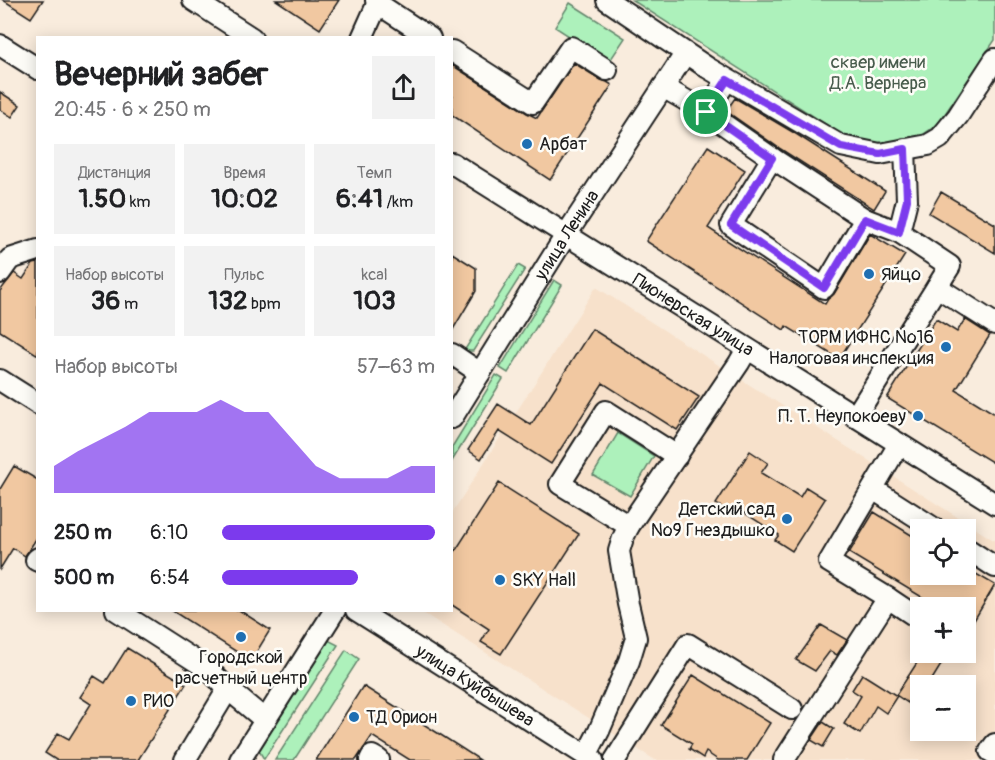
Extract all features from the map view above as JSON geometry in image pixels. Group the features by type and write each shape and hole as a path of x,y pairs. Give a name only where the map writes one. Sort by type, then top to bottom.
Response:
{"street":[{"path":"193,0 249,36"},
{"path":"607,0 685,54 841,147 880,154 928,145 940,138 958,116 995,59"},
{"path":"363,36 377,1 427,36"},
{"path":"0,45 36,68"},
{"path":"453,52 532,104 571,47 607,70"},
{"name":"улица Ленина","path":"453,416 566,235 685,54"},
{"path":"706,112 727,80"},
{"path":"663,87 706,112 865,219 899,232 950,266 855,417"},
{"path":"899,232 907,200 905,149"},
{"path":"772,158 731,225 824,288 865,219"},
{"name":"Пионерская улица","path":"453,164 995,504"},
{"path":"0,273 10,259 36,251"},
{"path":"937,287 995,324"},
{"path":"583,757 599,731 629,661 636,638 619,551 622,538 740,363 747,349"},
{"path":"453,355 480,373"},
{"path":"0,380 36,403"},
{"path":"629,526 560,483 606,411 677,456"},
{"path":"899,444 830,562 910,613"},
{"path":"873,489 920,519"},
{"path":"976,555 995,567"},
{"path":"784,760 888,598"},
{"path":"119,612 208,669 265,720"},
{"path":"246,758 265,720 334,612"},
{"name":"улица Куйбышева","path":"359,612 583,757"},
{"path":"615,760 687,644 792,709"},
{"path":"185,760 228,689"},
{"path":"995,744 990,751 995,754"},
{"path":"370,760 372,756 379,760"}],"shaded area":[{"path":"596,287 960,519 910,519 910,585 976,585 976,529 995,541 995,760 655,760 422,612 453,612 453,511"}],"green space":[{"name":"сквер имени Д.А. Вернера","path":"632,0 995,0 995,40 938,124 918,138 888,145 853,140 841,134"},
{"path":"570,3 625,38 609,62 555,27"},
{"path":"518,265 525,269 473,351 464,351"},
{"path":"554,280 562,285 508,373 500,368"},
{"path":"496,375 503,379 453,459 453,445"},
{"path":"618,433 654,456 630,496 593,475"},
{"path":"328,640 338,645 264,759 258,749"},
{"path":"346,650 359,659 294,760 275,760"}],"building":[{"path":"3,0 43,0 31,18"},
{"path":"276,0 339,0 320,29"},
{"path":"574,63 612,85 550,180 453,116 453,66 527,113 537,118"},
{"path":"0,92 20,105 12,117 0,109"},
{"path":"735,98 885,191 874,209 726,111"},
{"path":"708,146 745,170 708,228 825,304 834,294 870,234 905,255 839,359 786,326 784,330 646,241"},
{"path":"941,192 995,224 995,253 929,213"},
{"path":"453,254 476,268 476,291 453,329"},
{"path":"36,263 36,354 0,331 0,291 14,273 23,279 33,264"},
{"path":"936,319 957,332 965,319 990,335 956,390 995,414 995,464 887,398"},
{"path":"592,329 699,397 677,430 603,383 551,464 499,431 481,459 468,450 498,404 531,425"},
{"path":"750,451 768,463 761,473 800,497 806,487 825,499 792,551 775,540 779,535 737,508 732,514 716,504"},
{"path":"14,466 36,479 36,539 25,556 13,548 0,569 0,489"},
{"name":"SKY Hall","path":"499,483 579,534 501,654 481,642 489,629 453,606 453,554"},
{"path":"874,512 910,534 910,585 976,585 976,574 995,585 976,617 976,597 922,597 849,553"},
{"path":"174,612 242,612 270,630 251,661"},
{"path":"821,625 847,640 837,655 830,651 815,671 796,660"},
{"name":"РИО","path":"127,648 186,684 138,760 56,760 45,753 58,733 69,739 91,704 80,697 94,676 105,683"},
{"path":"917,663 942,663 935,675 910,675 910,704 896,695"},
{"path":"862,674 897,696 886,713 876,706 860,734 844,724 861,696 852,690"},
{"path":"693,675 770,723 747,760 718,760 706,752 703,758 689,749 692,744 661,725"},
{"path":"363,686 480,760 410,760 372,736 356,760 316,760"},
{"path":"823,722 834,729 823,747 811,740"}],"place":[{"name":"Арбат","path":"527,144"},
{"name":"Яйцо","path":"869,274"},
{"name":"ТОРМ ИФНС №16 Налоговая инспекция","path":"946,347"},
{"name":"П. Т. Неупокоеву","path":"918,416"},
{"name":"Детский сад №9 Гнездышко","path":"787,519"},
{"name":"SKY Hall","path":"500,580"},
{"name":"Городской расчетный центр","path":"241,637"},
{"name":"РИО","path":"131,701"},
{"name":"ТД Орион","path":"354,717"}],"route":[{"path":"727,80 841,147 880,154 905,149 907,200 899,232 865,219 824,288 731,225 772,158 706,112 727,80"}]}
